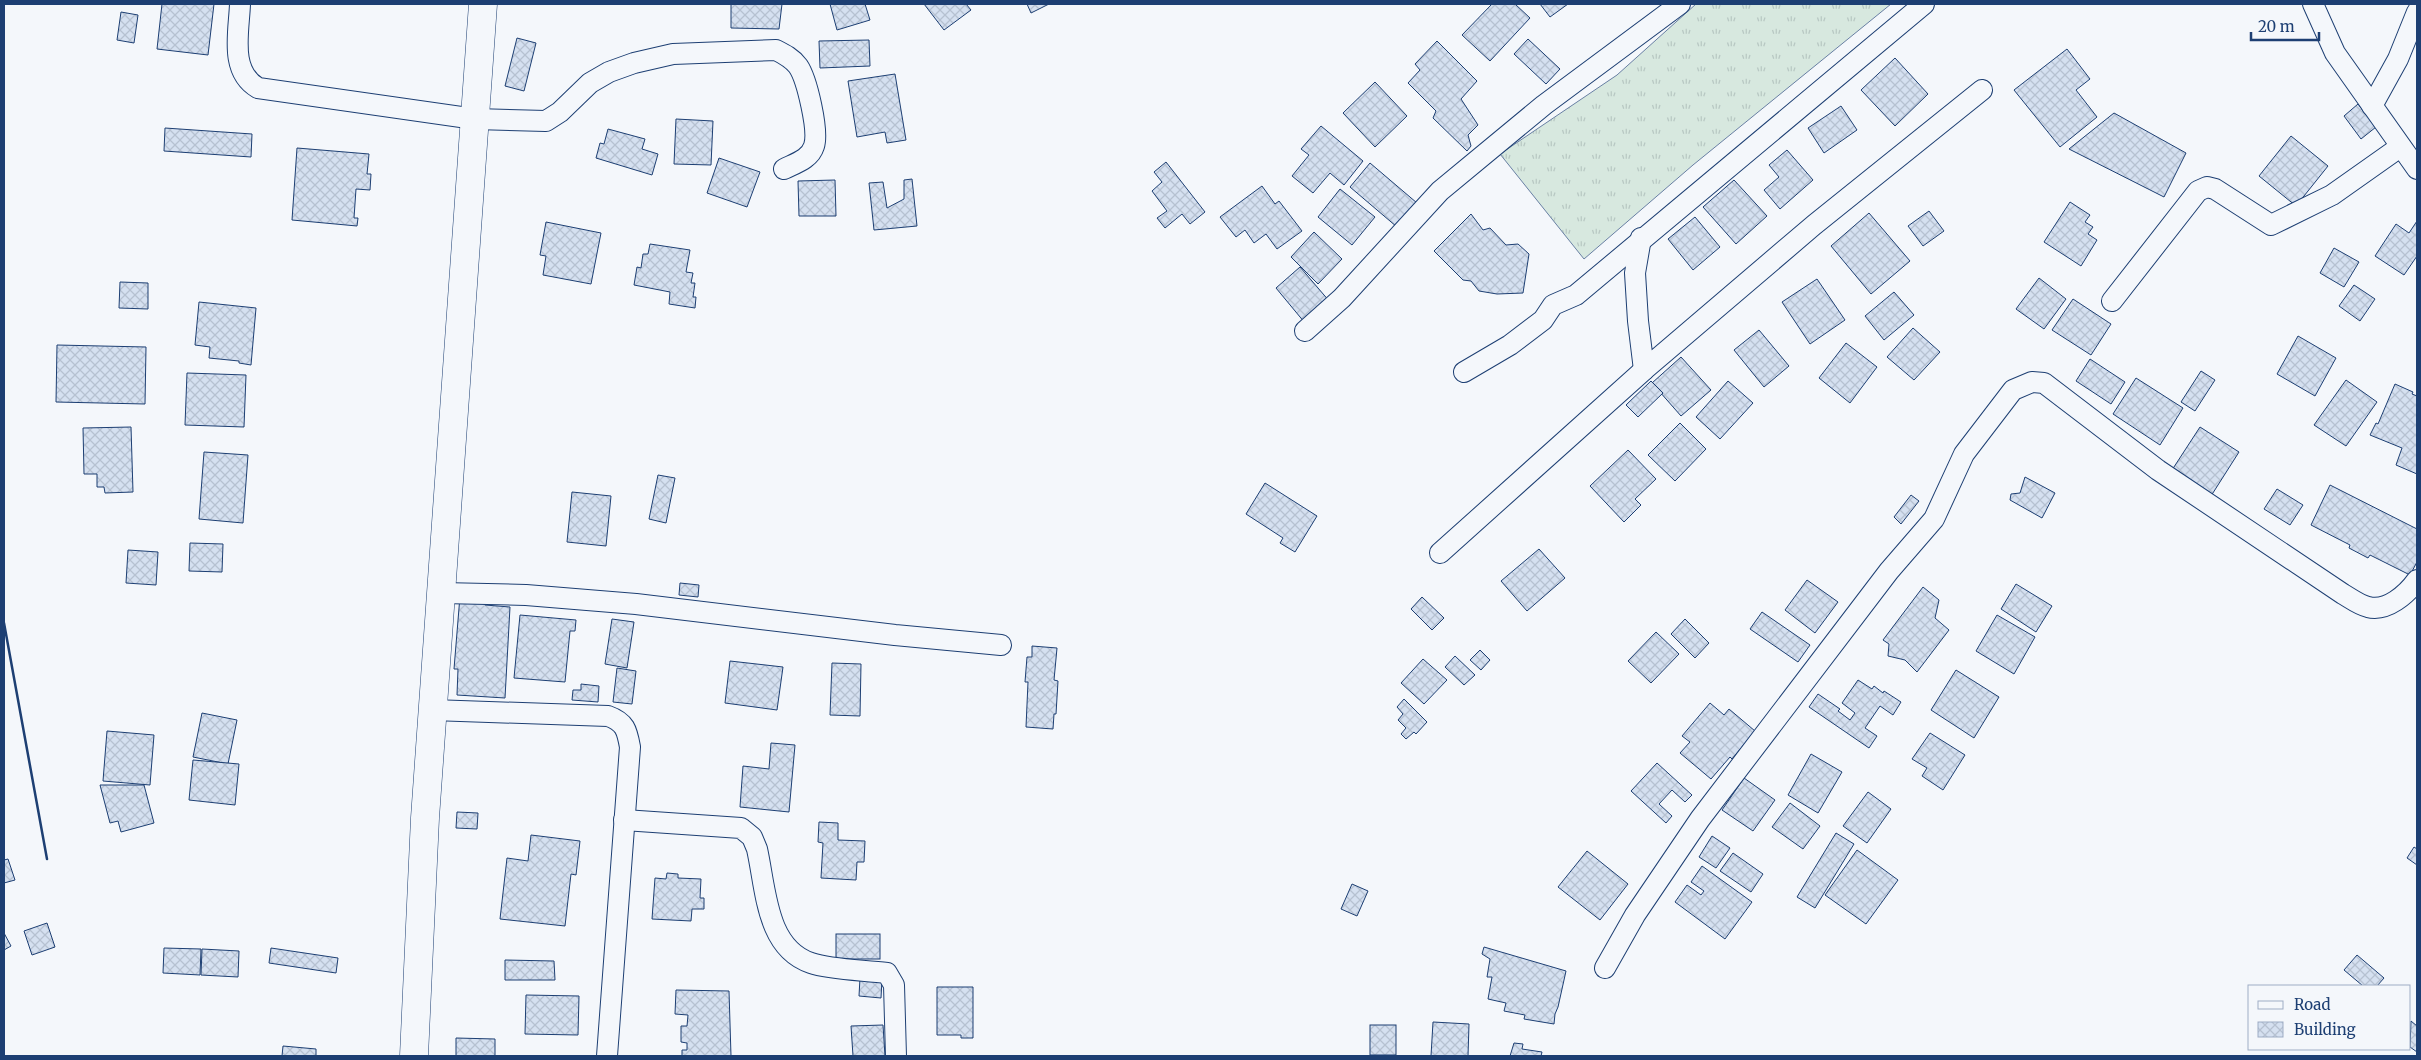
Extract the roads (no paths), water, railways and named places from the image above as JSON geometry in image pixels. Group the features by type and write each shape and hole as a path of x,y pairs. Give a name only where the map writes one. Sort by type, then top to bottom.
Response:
{"street":[{"path":"240,4 239,64 243,75 258,88 475,119 546,122 560,112 590,83 610,72 673,54 776,50 790,58 799,67 808,92 815,133 814,146 807,158 784,169"},
{"path":"414,1056 432,710 442,593 483,4"},
{"path":"1305,331 1342,298 1440,191 1544,105 1680,4"},
{"path":"1464,372 1510,345 1543,320 1553,305 1576,295 1641,238 1924,4"},
{"path":"2313,4 2335,53 2400,147 2417,168"},
{"path":"2372,106 2398,59 2417,12"},
{"path":"1440,552 1644,370 1822,219 1982,90"},
{"path":"2112,300 2198,191 2208,187 2215,189 2271,225 2332,195 2400,147"},
{"path":"1641,238 1635,273 1644,370"},
{"path":"1604,968 1635,914 1700,819 1889,571 1934,518 1964,454 2013,390 2032,382 2044,383 2158,470 2343,594 2368,608 2385,606 2404,595 2417,580"},
{"path":"442,593 526,594 636,604 895,635 1001,645"},
{"path":"432,710 608,716 620,720 627,733 630,747 608,1056"},
{"path":"624,820 741,828 752,837 757,849 777,935 793,954 812,963 887,974 892,979 894,985 896,1056"}]}
